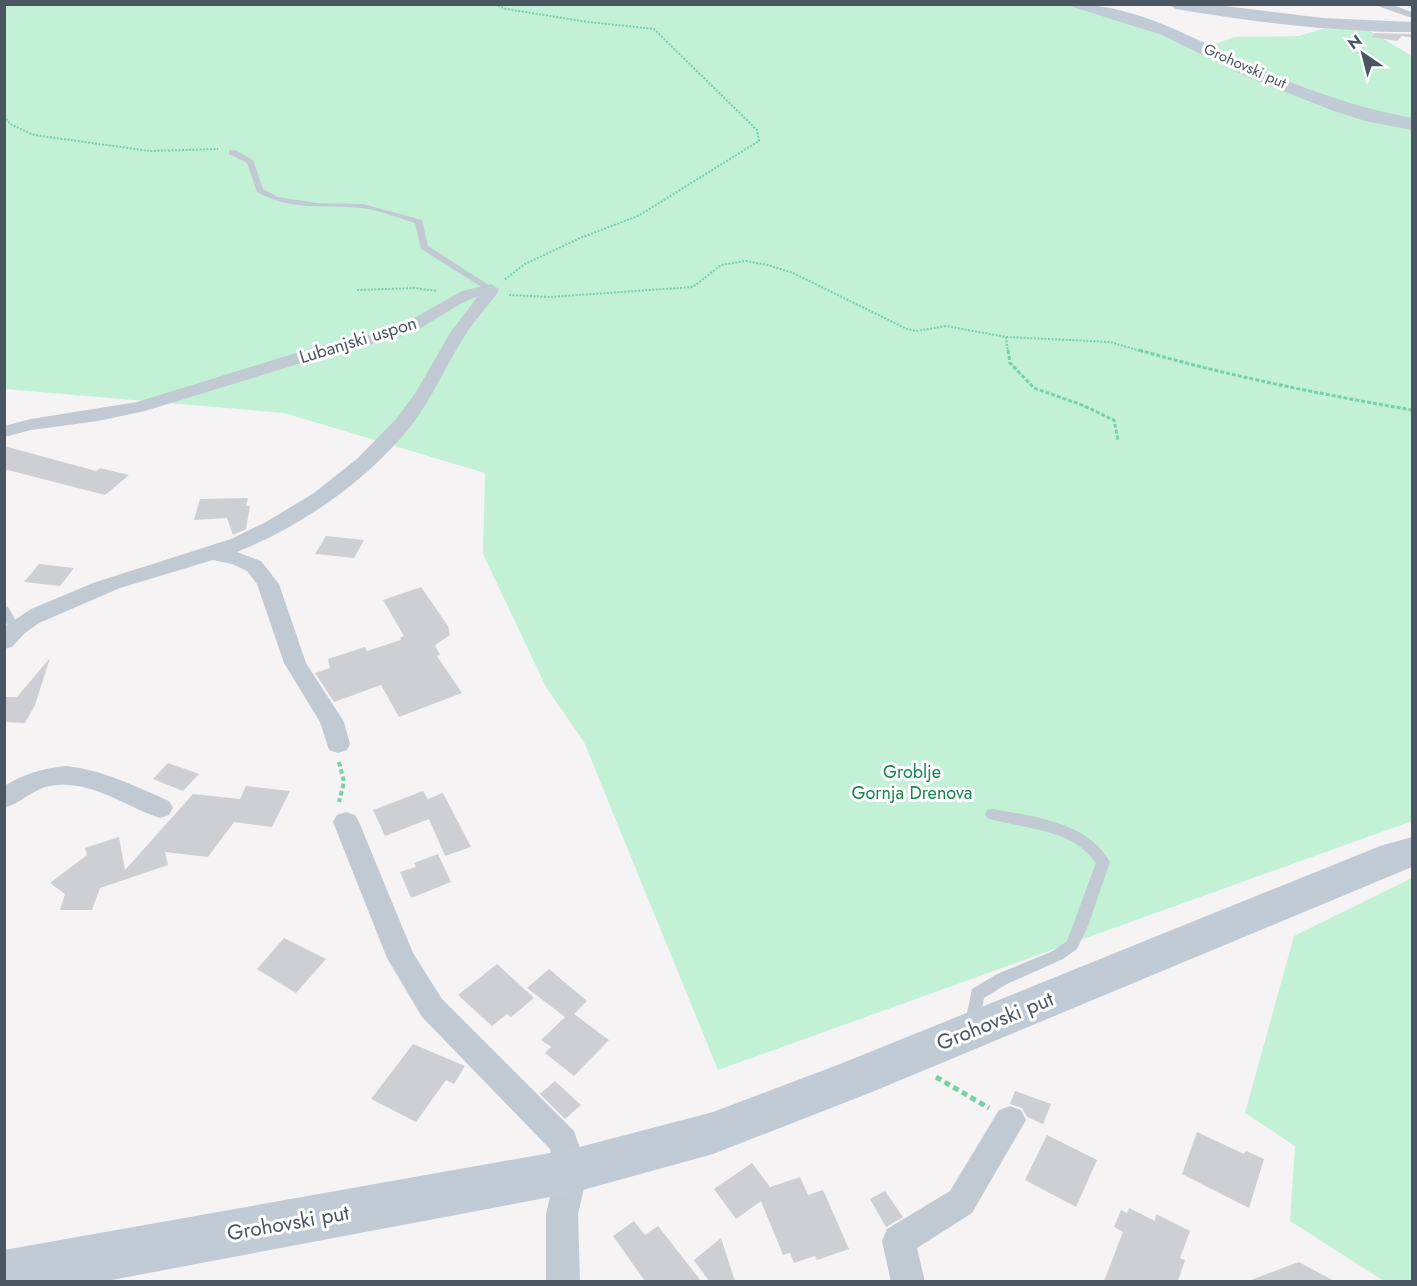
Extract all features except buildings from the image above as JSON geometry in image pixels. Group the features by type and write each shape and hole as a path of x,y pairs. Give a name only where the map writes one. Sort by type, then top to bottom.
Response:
{"main road":[{"name":"Grohovski put","path":"1079,4 1168,31 1249,71 1338,106 1373,117 1413,124"},
{"path":"1176,4 1233,14 1325,25 1413,27"},
{"name":"Grohovski put","path":"4,1275 572,1171 713,1133 1413,852"}],"street":[{"path":"1377,4 1413,15"},
{"name":"Lubanjski uspon","path":"8,430 63,418 110,413 141,406 320,351 401,331 485,292"},
{"path":"8,627 94,590 161,568 214,554 247,540 332,491 385,443 420,401 460,330 485,292"},
{"path":"214,554 232,557 255,566 271,589 295,666 338,730 338,744"},
{"path":"4,799 32,783 57,775 103,781 159,808"},
{"path":"346,822 401,958 432,1008 563,1141 572,1171 562,1214 561,1269 563,1281"},
{"path":"908,1281 899,1241 961,1202 1010,1120"}],"lane":[{"path":"232,152 250,162 260,189 276,199 316,205 363,206 419,222 424,247 485,292"},
{"path":"972,1030 977,994 1058,955 1072,945 1103,862 1097,850 1053,828 992,814"}],"path":[{"path":"485,292 525,264 580,238 638,216 759,141 757,130 654,29 588,22 506,9 495,4"},
{"path":"4,116 10,124 34,135 150,151 215,149 232,152"},
{"path":"357,290 402,288 550,297 693,287 702,284 717,266 728,262 747,262 796,275 853,300 907,329 926,331 934,327 946,326 1006,337 1110,342 1183,363 1337,397 1413,410"},
{"path":"1006,337 1010,363 1034,388 1082,405 1114,420 1118,440"},
{"path":"338,744 337,757 344,782 339,802 346,822"},
{"path":"904,1058 1010,1120"}],"green space":[{"name":"Groblje Gornja Drenova","path":"1068,4 1164,33 1374,122 1412,127 1412,821 718,1070 584,742 546,687 483,554 485,473 284,413 5,389 5,5"},
{"path":"1322,29 1370,31 1412,56 1412,119 1375,112 1339,100 1262,70 1213,45 1234,37 1299,36"},
{"path":"1412,878 1412,1281 1384,1281 1290,1221 1295,1146 1245,1113 1294,936"}]}
